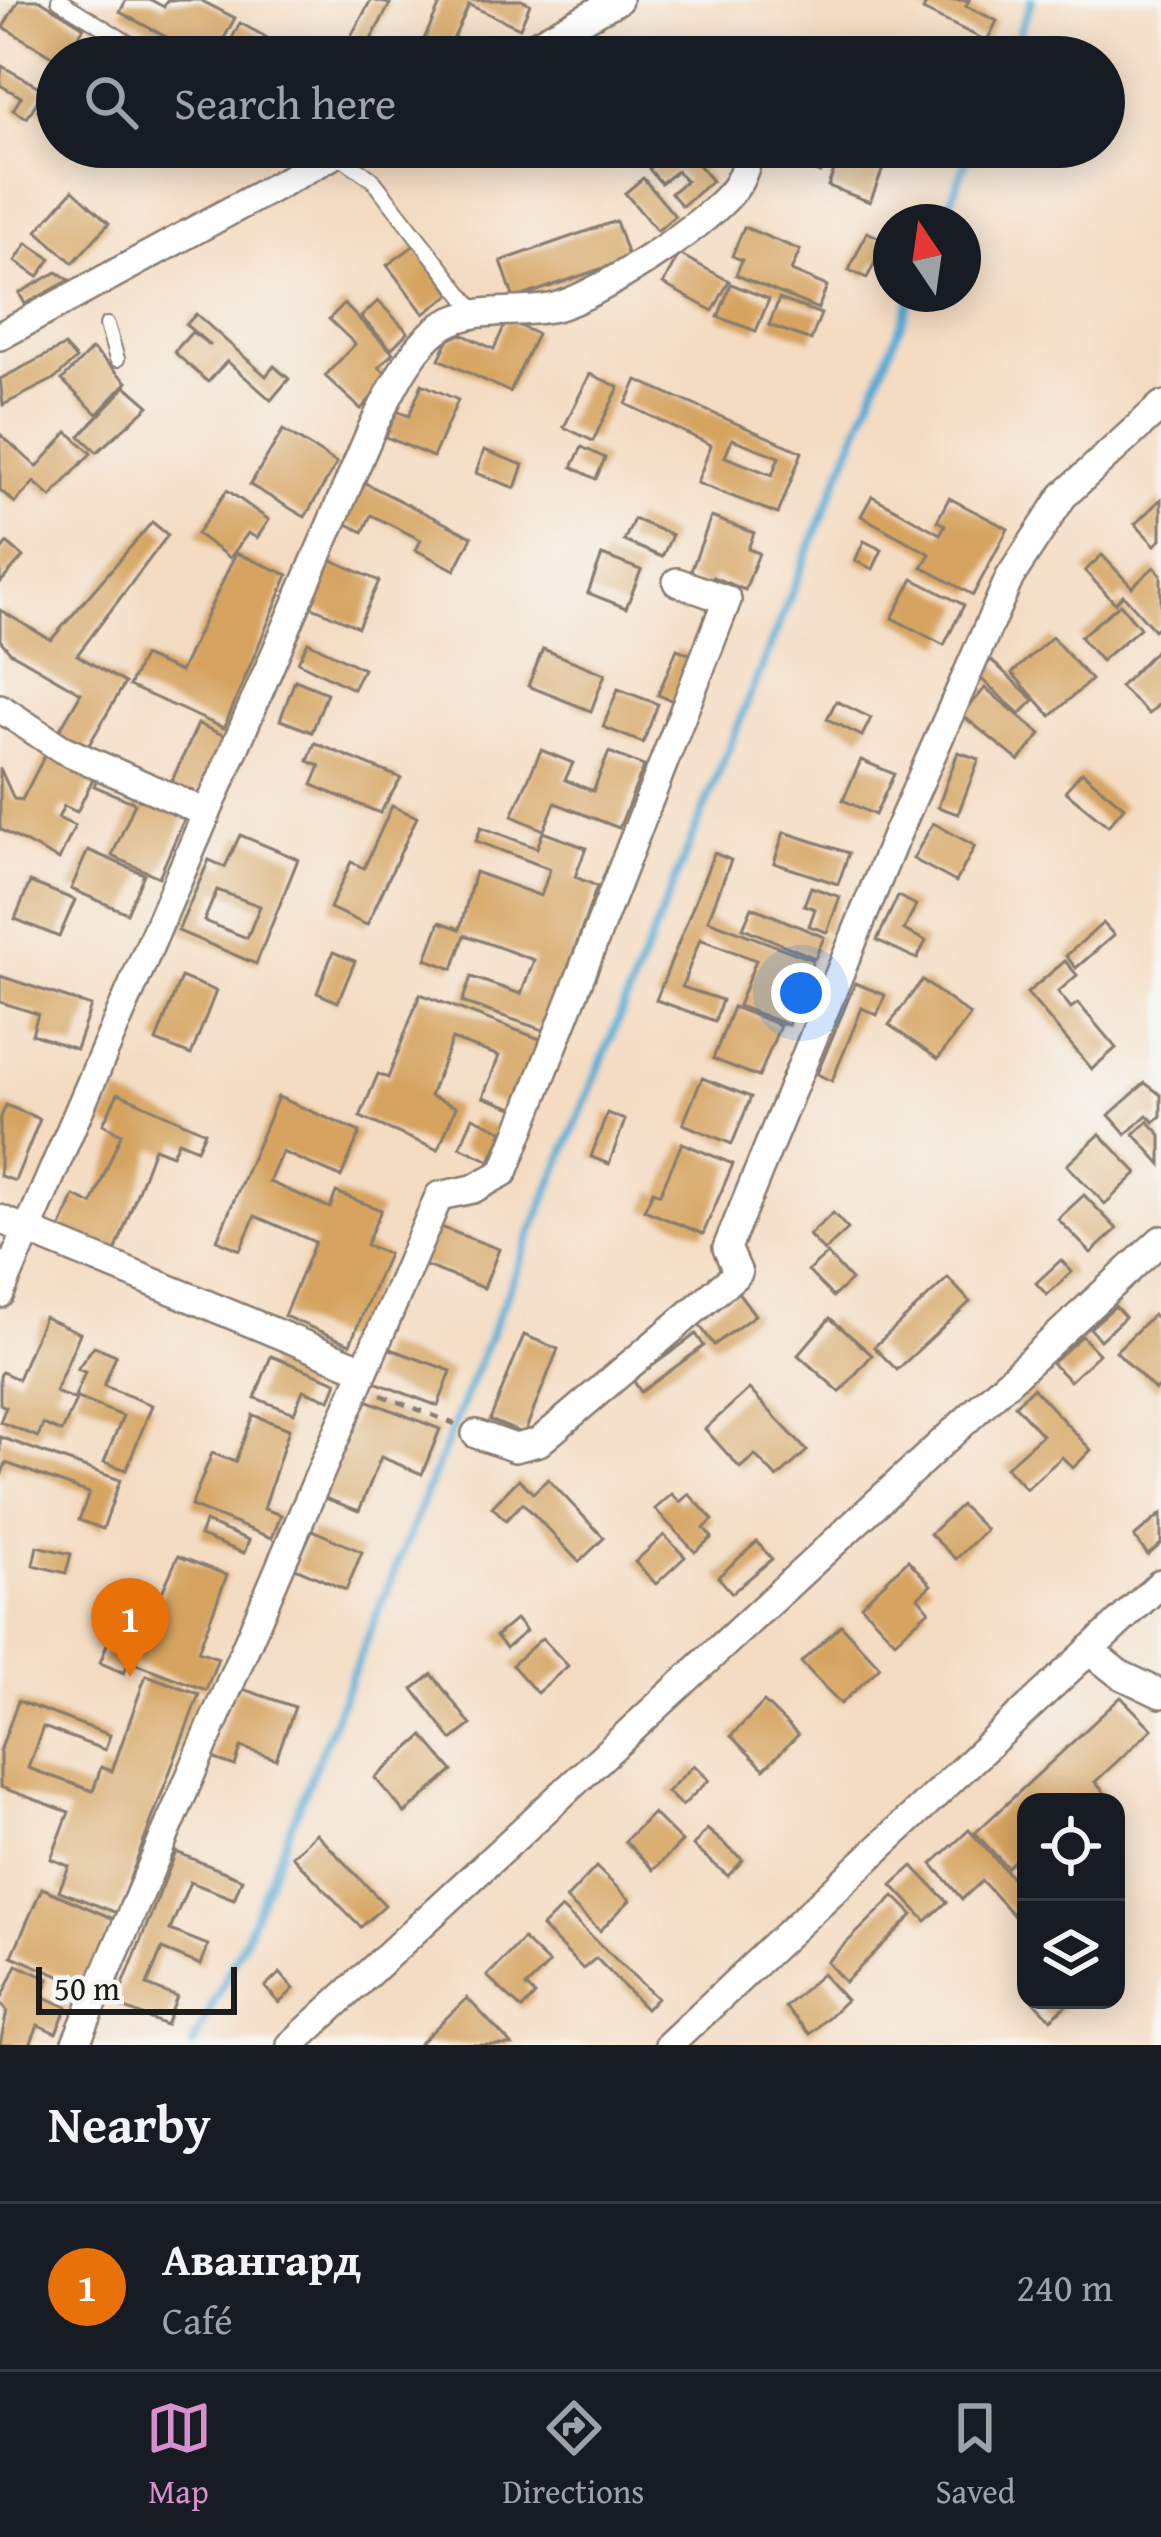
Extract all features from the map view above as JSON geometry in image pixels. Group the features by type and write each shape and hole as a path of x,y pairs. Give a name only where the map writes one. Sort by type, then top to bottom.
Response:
{"street":[{"path":"552,36 618,0"},
{"path":"0,336 87,294 303,168"},
{"path":"0,1294 13,1223 205,812 374,424 403,370 438,328 475,311 553,308 623,274 688,230 735,188 743,168"},
{"path":"476,1433 515,1448 539,1442 738,1273 727,1248 895,838 1010,577 1063,496 1161,406"},
{"path":"75,2045 440,1196 473,1189 504,1172 727,600 677,582"},
{"path":"0,708 62,749 205,812"},
{"path":"13,1223 363,1369"},
{"path":"291,2045 1161,1240"},
{"path":"669,2045 1161,1583"},
{"path":"1089,1650 1119,1674 1161,1694"}],"lane":[{"path":"59,0 117,36"},
{"path":"359,168 475,311"},
{"path":"107,325 117,358"}],"path":[{"path":"363,1369 369,1390 444,1420"}],"building":[{"path":"19,0 40,0 84,27 79,36 36,36 36,47 3,27"},
{"path":"126,0 151,0 164,7 167,0 200,0 235,18 225,36 164,36 120,12"},
{"path":"371,0 390,4 373,36 351,36"},
{"path":"442,0 530,4 520,28 469,5 455,36 426,36"},
{"path":"928,0 969,0 966,6 997,21 990,36 977,36 923,10"},
{"path":"240,23 264,36 233,36"},
{"path":"2,66 36,85 36,103 27,118 13,110 21,97 0,85"},
{"path":"701,168 712,181 682,206 671,193 686,181 677,171 661,183 649,169"},
{"path":"835,168 883,168 870,202 828,186"},
{"path":"643,178 675,216 657,231 625,193"},
{"path":"73,190 109,223 73,263 37,231"},
{"path":"616,221 629,259 514,299 501,261"},
{"path":"744,227 800,250 791,271 827,286 818,309 736,275 742,260 732,256"},
{"path":"867,232 873,235 873,266 867,278 849,270"},
{"path":"27,243 51,259 38,277 15,261"},
{"path":"415,245 451,294 424,314 387,265"},
{"path":"679,254 729,281 713,311 663,284"},
{"path":"57,272 70,280 25,304 19,293"},
{"path":"731,284 769,299 756,331 718,317"},
{"path":"779,299 821,314 811,340 769,325"},
{"path":"378,301 408,332 391,349 361,317"},
{"path":"344,304 393,353 379,367 390,377 361,409 325,376 355,344 329,319"},
{"path":"196,314 266,376 274,366 289,379 271,400 227,361 208,382 174,352 192,332 211,346 186,325"},
{"path":"507,320 537,334 510,392 439,359 448,340 461,334 494,349"},
{"path":"64,346 76,359 56,378 3,405 0,379"},
{"path":"92,349 127,382 97,414 62,380"},
{"path":"590,374 619,387 593,441 564,427"},
{"path":"637,380 802,452 778,514 697,483 711,445 626,404","holes":["732,439 779,457 772,475 725,457"]},
{"path":"422,384 458,400 433,457 386,437 397,411 409,416"},
{"path":"126,386 149,406 97,452 80,436"},
{"path":"283,430 337,463 305,517 250,485"},
{"path":"68,432 91,453 51,497 34,482 15,503 0,490 0,434 37,467"},
{"path":"582,447 605,458 596,479 572,467"},
{"path":"484,450 523,465 515,488 476,473"},
{"path":"363,482 472,537 455,570 416,550 421,540 371,515 363,532 343,522"},
{"path":"227,490 269,520 257,538 248,533 230,558 197,534"},
{"path":"872,496 940,534 945,525 937,521 949,498 1008,529 973,595 922,567 930,554 861,516"},
{"path":"1161,499 1161,539 1155,545 1135,524"},
{"path":"711,517 754,533 748,549 759,553 745,590 713,577 710,587 688,579"},
{"path":"634,519 672,535 662,557 624,541"},
{"path":"152,522 168,535 77,655 125,683 83,755 55,738 81,693 10,652 0,640 0,610 51,640"},
{"path":"864,541 882,550 873,569 855,561"},
{"path":"7,543 23,557 0,583 0,552"},
{"path":"236,553 288,575 224,728 129,686 143,656 180,672"},
{"path":"602,555 641,570 626,608 588,593"},
{"path":"1102,555 1132,587 1154,567 1161,574 1161,624 1154,630 1123,595 1115,603 1085,571"},
{"path":"327,558 379,581 358,627 306,604"},
{"path":"913,579 964,605 944,645 892,618"},
{"path":"1120,604 1140,628 1101,661 1080,637"},
{"path":"1052,637 1091,680 1051,716 1012,673"},
{"path":"308,642 363,669 353,689 298,662"},
{"path":"1161,645 1161,702 1149,714 1120,687"},
{"path":"543,649 605,674 591,711 528,686"},
{"path":"677,649 694,656 676,702 658,695"},
{"path":"991,660 1034,700 1020,714 977,675"},
{"path":"295,680 327,693 312,732 280,720"},
{"path":"985,688 1041,734 1019,761 962,715"},
{"path":"618,689 658,704 643,743 603,727"},
{"path":"836,701 871,718 862,736 827,719"},
{"path":"198,724 225,736 196,799 169,787"},
{"path":"315,743 401,778 380,813 312,785 320,766 308,761"},
{"path":"541,750 573,763 565,780 593,791 609,752 644,766 619,828 555,803 544,830 512,816"},
{"path":"958,752 979,759 958,814 938,807"},
{"path":"45,755 93,779 77,812 64,806 58,818 75,826 59,860 0,829 0,768 14,799 22,800"},
{"path":"861,760 894,774 875,815 843,800"},
{"path":"101,770 189,808 159,877 112,856 135,803 94,786"},
{"path":"1082,772 1124,807 1108,826 1065,791"},
{"path":"392,806 417,817 367,925 330,908 351,862 364,868"},
{"path":"933,823 975,846 956,882 913,859"},
{"path":"481,827 537,848 543,832 586,848 575,877 597,886 546,1031 462,1002 471,977 521,994 534,960 465,935 453,969 426,959 440,922 460,929 475,872 541,896 550,869 476,841"},
{"path":"784,832 849,853 838,884 774,863"},
{"path":"240,835 298,859 256,964 178,931 209,860 225,867","holes":["217,890 260,906 247,938 204,921"]},
{"path":"88,850 144,874 127,913 71,889"},
{"path":"714,853 731,860 708,920 813,960 788,1025 738,1006 756,960 700,939 682,987 722,1000 715,1021 656,1000"},
{"path":"30,882 75,900 59,937 15,919"},
{"path":"811,887 840,897 827,932 809,926 815,909 804,905"},
{"path":"898,896 916,905 904,930 926,941 917,959 877,940"},
{"path":"752,907 824,937 815,958 743,928"},
{"path":"1103,923 1114,935 1076,968 1066,956"},
{"path":"333,952 355,961 338,1002 317,993"},
{"path":"1065,961 1077,975 1058,992 1071,1008 1078,1003 1116,1048 1092,1069 1027,993"},
{"path":"0,976 91,1006 76,1049 32,1034 38,1014 0,1002"},
{"path":"181,977 216,991 191,1055 156,1041"},
{"path":"922,980 970,1015 938,1059 889,1025"},
{"path":"855,983 885,995 877,1015 862,1008 832,1081 817,1074"},
{"path":"420,994 543,1040 516,1109 483,1097 499,1056 452,1039 430,1096 456,1107 438,1150 360,1117 378,1074 388,1078"},
{"path":"733,1007 780,1025 759,1077 713,1059"},
{"path":"702,1078 751,1097 732,1144 683,1124"},
{"path":"1145,1083 1161,1095 1161,1116 1154,1122 1147,1115 1126,1134 1109,1115"},
{"path":"118,1093 205,1132 197,1149 178,1141 172,1155 154,1148 114,1255 59,1232 74,1196 92,1204 121,1134 103,1124"},
{"path":"278,1097 360,1132 341,1177 282,1152 269,1182 330,1208 336,1192 381,1210 366,1245 388,1254 350,1344 284,1316 315,1242 255,1216 240,1250 217,1240"},
{"path":"6,1105 40,1119 15,1181 0,1176 0,1120"},
{"path":"607,1113 625,1120 609,1164 591,1157"},
{"path":"473,1117 503,1131 490,1161 460,1147"},
{"path":"1148,1121 1161,1135 1161,1164 1134,1134"},
{"path":"1100,1134 1137,1173 1105,1204 1067,1165"},
{"path":"682,1143 733,1164 703,1234 644,1210 653,1191 660,1194"},
{"path":"1084,1195 1117,1229 1091,1253 1058,1219"},
{"path":"833,1213 848,1229 824,1251 809,1235"},
{"path":"435,1225 499,1249 484,1288 420,1264"},
{"path":"827,1254 851,1280 833,1297 808,1271"},
{"path":"1061,1260 1072,1272 1047,1295 1036,1283"},
{"path":"948,1278 970,1302 897,1370 874,1347"},
{"path":"738,1292 755,1315 714,1345 697,1322"},
{"path":"1115,1306 1125,1317 1100,1340 1090,1328"},
{"path":"1153,1315 1161,1323 1161,1385 1155,1390 1116,1351"},
{"path":"44,1317 80,1333 55,1392 76,1400 62,1432 43,1424 38,1437 0,1422 6,1407 0,1404 0,1376 2,1372 18,1379"},
{"path":"830,1318 872,1355 840,1392 798,1355"},
{"path":"696,1334 704,1346 641,1392 633,1380"},
{"path":"524,1335 558,1349 524,1434 490,1420"},
{"path":"1082,1336 1099,1354 1070,1381 1052,1363"},
{"path":"94,1346 116,1355 104,1386 152,1405 126,1470 104,1462 123,1416 75,1397 85,1372 77,1369"},
{"path":"382,1346 451,1371 438,1406 369,1380"},
{"path":"271,1356 337,1382 330,1400 303,1390 294,1413 255,1398"},
{"path":"1033,1388 1091,1450 1073,1468 1062,1457 1026,1489 1006,1467 1042,1435 1015,1405"},
{"path":"749,1389 807,1451 777,1478 755,1455 740,1468 705,1429"},
{"path":"361,1398 440,1429 422,1474 381,1457 359,1511 322,1497"},
{"path":"253,1415 289,1429 264,1509 281,1515 272,1538 191,1506 212,1453 235,1462"},
{"path":"0,1437 120,1480 103,1529 79,1520 89,1493 6,1463 0,1479"},
{"path":"519,1479 533,1493 548,1479 604,1538 579,1562 523,1503 506,1520 492,1507"},
{"path":"672,1494 680,1502 689,1494 713,1520 704,1528 712,1537 695,1552 655,1509"},
{"path":"961,1505 986,1530 956,1559 930,1534"},
{"path":"1161,1514 1161,1544 1148,1555 1134,1537"},
{"path":"205,1522 249,1540 244,1553 200,1536"},
{"path":"312,1530 362,1552 346,1590 295,1568"},
{"path":"664,1535 685,1557 656,1584 635,1562"},
{"path":"757,1542 772,1559 732,1593 718,1577"},
{"path":"37,1546 71,1554 66,1573 33,1565"},
{"path":"178,1556 227,1575 198,1651 218,1658 206,1690 129,1661 124,1673 100,1663 116,1620 145,1631"},
{"path":"908,1560 931,1585 918,1597 929,1610 895,1641 861,1605"},
{"path":"516,1619 526,1631 506,1648 496,1636"},
{"path":"841,1625 880,1667 841,1704 801,1662"},
{"path":"542,1638 568,1666 537,1693 512,1665"},
{"path":"432,1674 471,1725 452,1740 413,1689"},
{"path":"146,1675 199,1694 117,1913 59,1891 69,1866 51,1859 69,1812 0,1787 0,1751 18,1701 110,1735 105,1750 43,1727 28,1768 93,1791 101,1767 112,1771"},
{"path":"237,1687 295,1707 276,1759 241,1747 235,1766 212,1758"},
{"path":"1121,1697 1152,1729 1095,1782 1105,1793 1018,1793"},
{"path":"764,1702 798,1735 764,1769 731,1736"},
{"path":"423,1736 453,1771 405,1813 375,1778"},
{"path":"694,1765 709,1780 682,1806 667,1792"},
{"path":"1017,1794 1017,1858 1007,1867 975,1833"},
{"path":"653,1813 682,1842 653,1870 625,1841"},
{"path":"707,1829 743,1860 728,1876 693,1846"},
{"path":"969,1830 1017,1883 1017,1919 982,1881 962,1899 932,1864"},
{"path":"316,1833 385,1905 361,1927 292,1856"},
{"path":"176,1852 242,1879 234,1899 190,1882 170,1930 208,1945 201,1965 162,1949 147,1985 177,1997 166,2025 115,2005"},
{"path":"913,1866 947,1902 926,1921 892,1885"},
{"path":"596,1867 630,1900 600,1931 566,1899"},
{"path":"42,1888 114,1919 85,1987 12,1956"},
{"path":"894,1896 913,1915 845,1982 827,1962"},
{"path":"561,1908 657,1998 646,2009 596,1958 583,1969 542,1927"},
{"path":"523,1939 549,1964 526,1987 535,1995 522,2009 487,1976"},
{"path":"17,1965 49,1979 42,1996 67,2007 56,2033 38,2025 30,2045 0,2045 7,2011 0,2002"},
{"path":"280,1973 294,1989 279,2003 265,1987"},
{"path":"822,1974 846,2000 810,2034 785,2007"},
{"path":"467,1998 512,2045 418,2045"},
{"path":"1042,2009 1062,2009 1051,2019"}],"waterway":[{"path":"1017,36 1032,0"},
{"path":"949,204 964,168"},
{"path":"193,2045 247,1934 906,312"}],"place":[{"name":"Авангард","path":"130,1677"}]}
